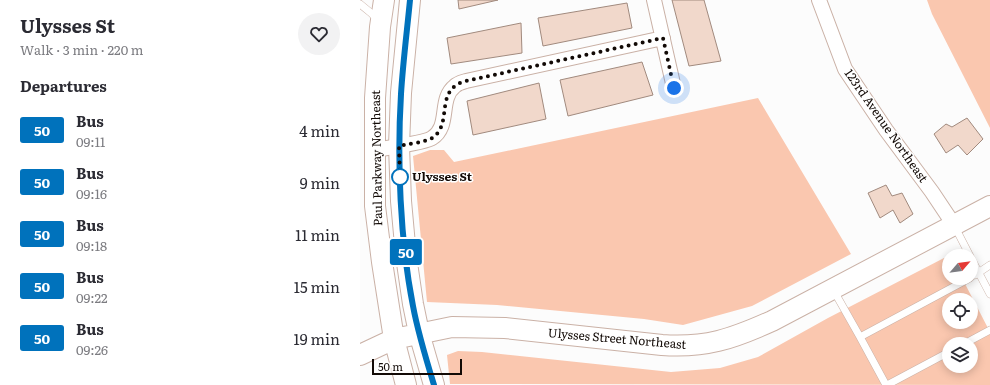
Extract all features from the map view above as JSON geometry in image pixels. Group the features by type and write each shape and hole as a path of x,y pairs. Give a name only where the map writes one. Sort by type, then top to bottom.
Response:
{"street":[{"name":"Paul Parkway Northeast","path":"384,0 380,27 375,98 375,206 394,339 406,385"},
{"name":"Paul Parkway Northeast","path":"410,0 401,93 399,146 401,201 406,256 413,304 419,333 434,385"},
{"path":"654,0 674,88"},
{"name":"123rd Avenue Northeast","path":"819,0 845,69 886,130 932,192 954,225"},
{"path":"375,150 432,139 439,132 444,121 447,97 455,86 466,81 663,38"},
{"name":"Ulysses Street Northeast","path":"360,355 394,339 452,327 505,328 684,347 713,343 746,333 772,322 990,206"}],"lane":[{"path":"360,4 378,20 380,27"},
{"path":"954,225 966,249"},
{"path":"990,265 979,273 990,294"},
{"path":"860,337 958,285"},
{"path":"833,289 887,385 942,356"},
{"path":"977,337 990,330"}],"shaded area":[{"path":"927,0 990,0 990,128 932,14"},
{"path":"758,98 851,254 752,306 683,325 644,319 497,305 427,302 413,156 430,150 444,150 454,162"},
{"path":"942,259 942,285 966,285 970,293 942,293 942,329 978,329 978,309 990,332 990,385 450,384 447,355 458,351 482,352 671,372 720,368 758,357 828,318"}],"building":[{"path":"458,0 498,0 459,9"},
{"path":"672,0 704,0 721,61 689,66"},
{"path":"627,3 632,28 543,46 538,18"},
{"path":"521,23 522,53 451,64 447,38"},
{"path":"642,62 653,95 568,116 560,80"},
{"path":"539,83 546,119 473,135 467,101"},
{"path":"967,118 983,139 967,155 958,145 946,153 934,134 946,124 952,127"},
{"path":"886,185 892,196 902,193 913,214 900,223 893,210 880,218 868,193"}],"bus line":[{"name":"50","path":"410,0 401,93 399,146 401,201 406,256 413,304 419,333 434,385"}],"place":[{"name":"Ulysses St","path":"400,177"}],"route":[{"path":"400,177 399,146 432,139 439,132 444,121 447,97 455,86 466,81 663,38 674,88"}]}
